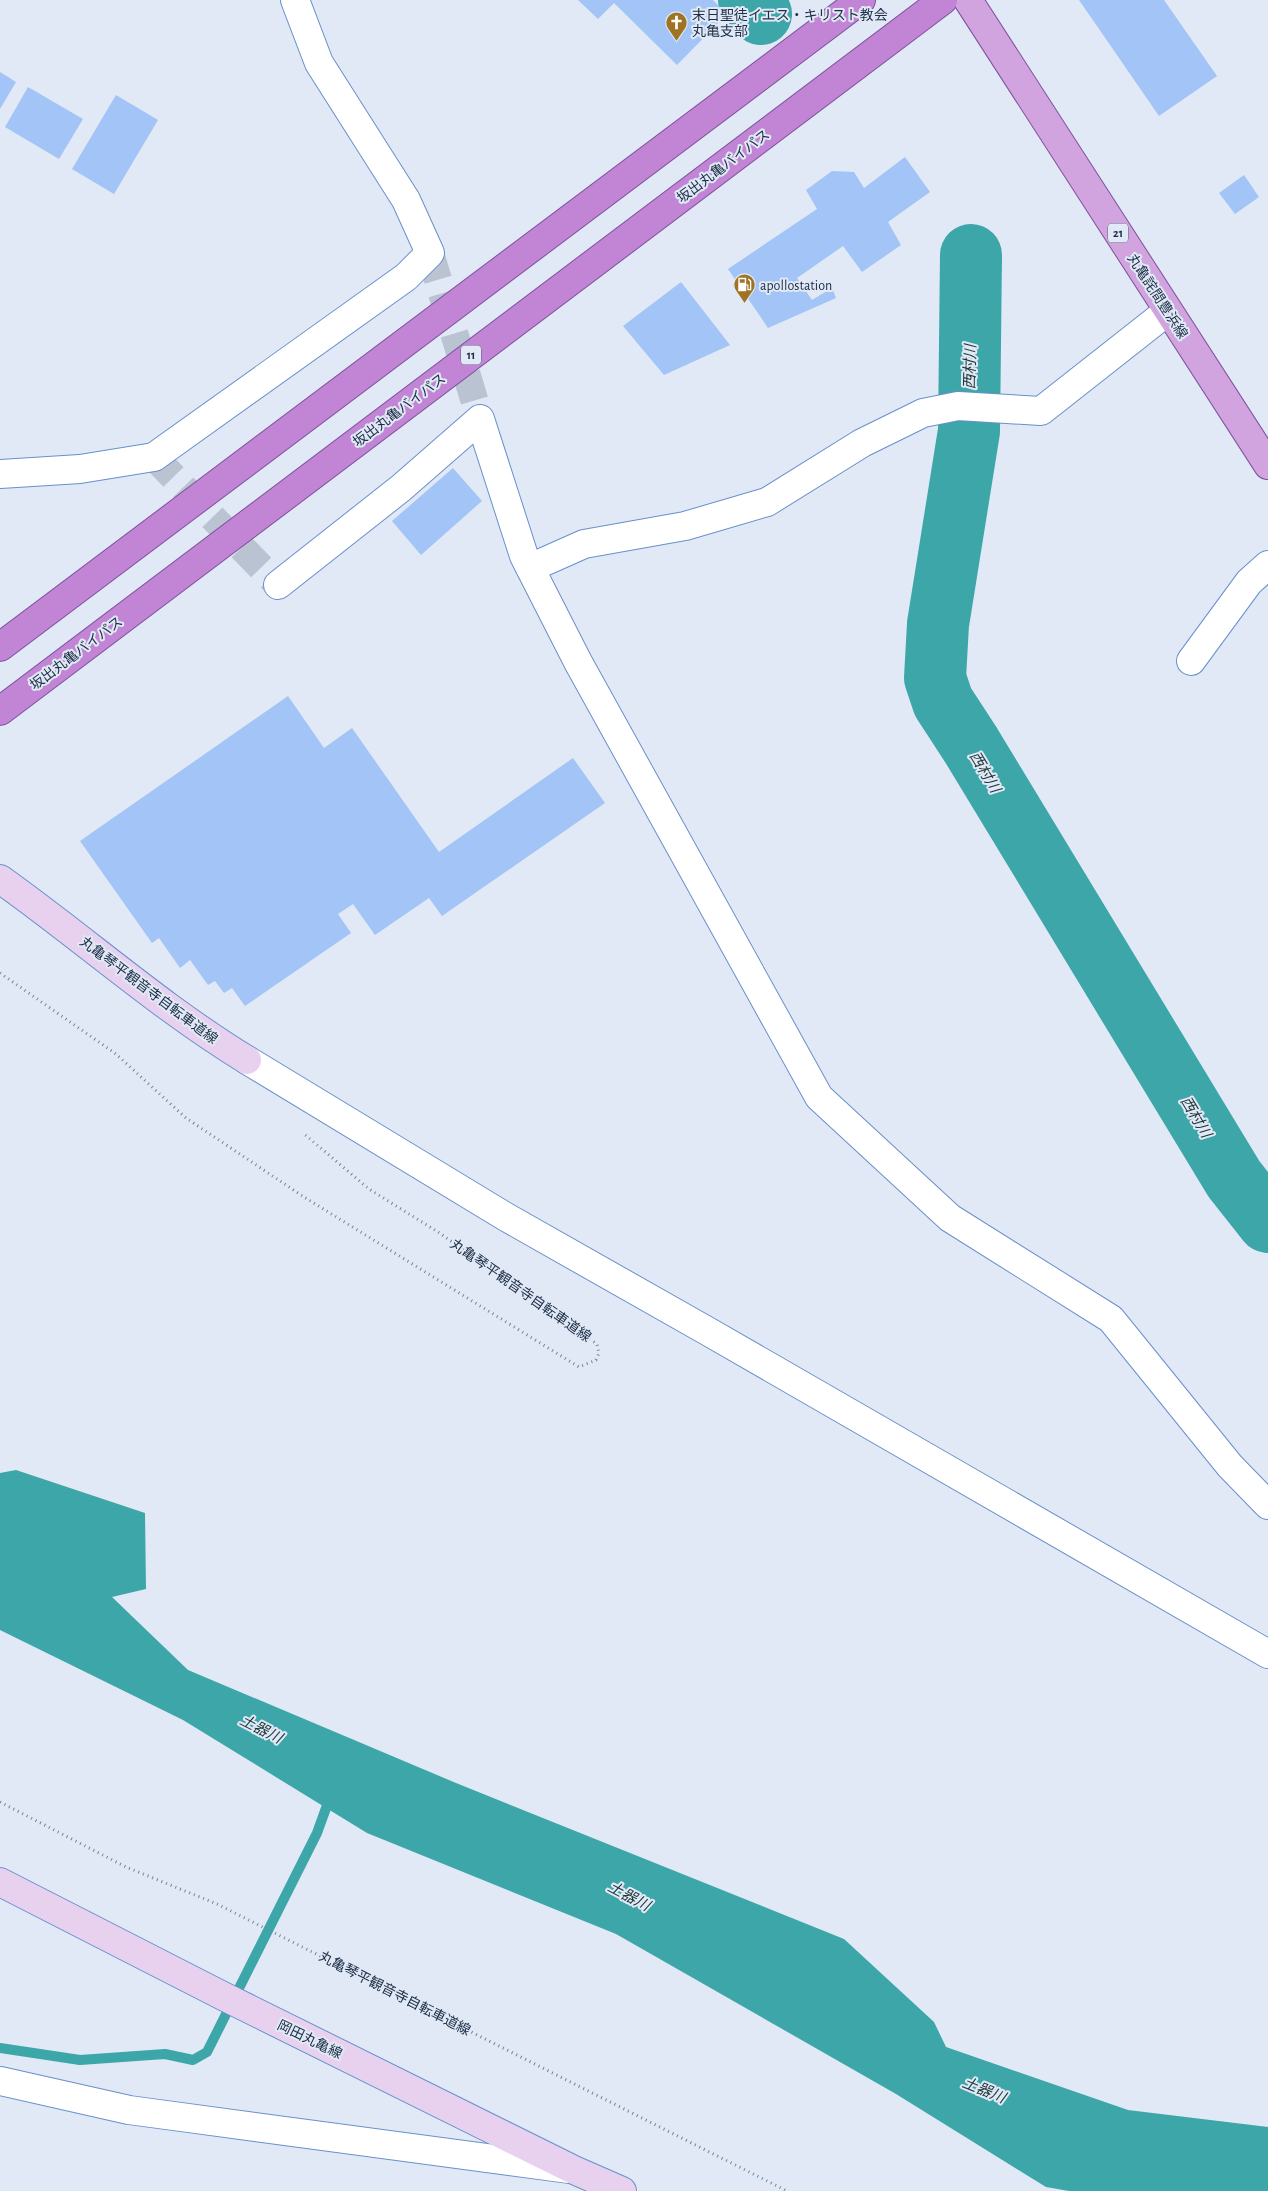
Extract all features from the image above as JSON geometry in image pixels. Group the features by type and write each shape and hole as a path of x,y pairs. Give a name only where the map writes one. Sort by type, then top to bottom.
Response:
{"highway":[{"path":"0,647 862,0"},
{"name":"坂出丸亀バイパス","path":"0,711 943,0"}],"main road":[{"name":"丸亀詫間豊浜線","path":"968,0 1268,465"},
{"name":"丸亀琴平観音寺自転車道線","path":"0,879 52,916 202,1032 247,1060"},
{"name":"岡田丸亀線","path":"0,1882 223,1996 574,2170 622,2191"}],"street":[{"path":"0,474 80,469 154,457 406,278 430,253 406,200 319,63 295,0"},
{"path":"530,568 584,544 685,526 767,502 862,443 923,413 958,406 1041,411 1168,311"},
{"path":"278,585 401,488 480,419 524,556 583,670 819,1098 950,1218 1111,1318 1230,1466 1268,1505"},
{"path":"1191,662 1249,582 1268,565"},
{"path":"247,1060 506,1217 1268,1654"},
{"path":"0,2081 129,2110 574,2170"}],"path":[{"name":"丸亀琴平観音寺自転車道線","path":"0,974 116,1054 186,1118 304,1197 579,1366 596,1360 598,1353 597,1344 438,1232 369,1188 298,1129"},
{"name":"丸亀琴平観音寺自転車道線","path":"0,1802 126,1867 217,1904 787,2191"}],"water":[{"name":"土器川","path":"16,1470 145,1513 146,1589 112,1597 188,1670 456,1783 844,1939 934,2022 946,2047 1128,2110 1268,2127 1268,2191 1069,2191 1046,2187 896,2094 616,1934 367,1833 183,1720 0,1630 0,1473"}],"building":[{"name":"末日聖徒イエス・キリスト教会 丸亀支部","path":"578,0 713,0 727,14 677,65 614,3 598,19"},
{"path":"1079,0 1164,0 1217,76 1159,116"},
{"path":"0,72 16,82 0,109"},
{"path":"28,87 83,119 59,159 5,127"},
{"path":"116,95 158,120 114,194 72,169"},
{"path":"905,157 930,192 888,222 901,245 862,272 843,246 797,278 812,300 832,288 836,298 768,328 728,269 817,209 806,190 832,171 854,172 864,188"},
{"path":"1244,175 1259,197 1235,214 1219,193"},
{"path":"681,282 730,345 664,375 623,326"},
{"path":"453,468 482,501 421,555 392,521"},
{"path":"288,696 324,748 352,728 439,852 573,758 605,803 442,916 429,898 375,935 353,904 338,914 351,933 245,1006 232,988 224,993 215,981 208,985 190,960 180,968 159,938 152,943 80,841"}],"waterway":[{"name":"西村川","path":"749,0 761,14"},
{"name":"西村川","path":"971,255 969,431 938,624 935,678 943,702 971,745 1234,1179 1268,1222"},
{"path":"0,2048 80,2060 165,2054 193,2060 207,2052 317,1833 330,1797"}],"tunnel":[{"path":"430,253 480,419"},
{"path":"154,457 278,585"}],"place":[{"name":"末日聖徒イエス・キリスト教会 丸亀支部","path":"676,42"},
{"name":"apollostation","path":"744,304"}]}
